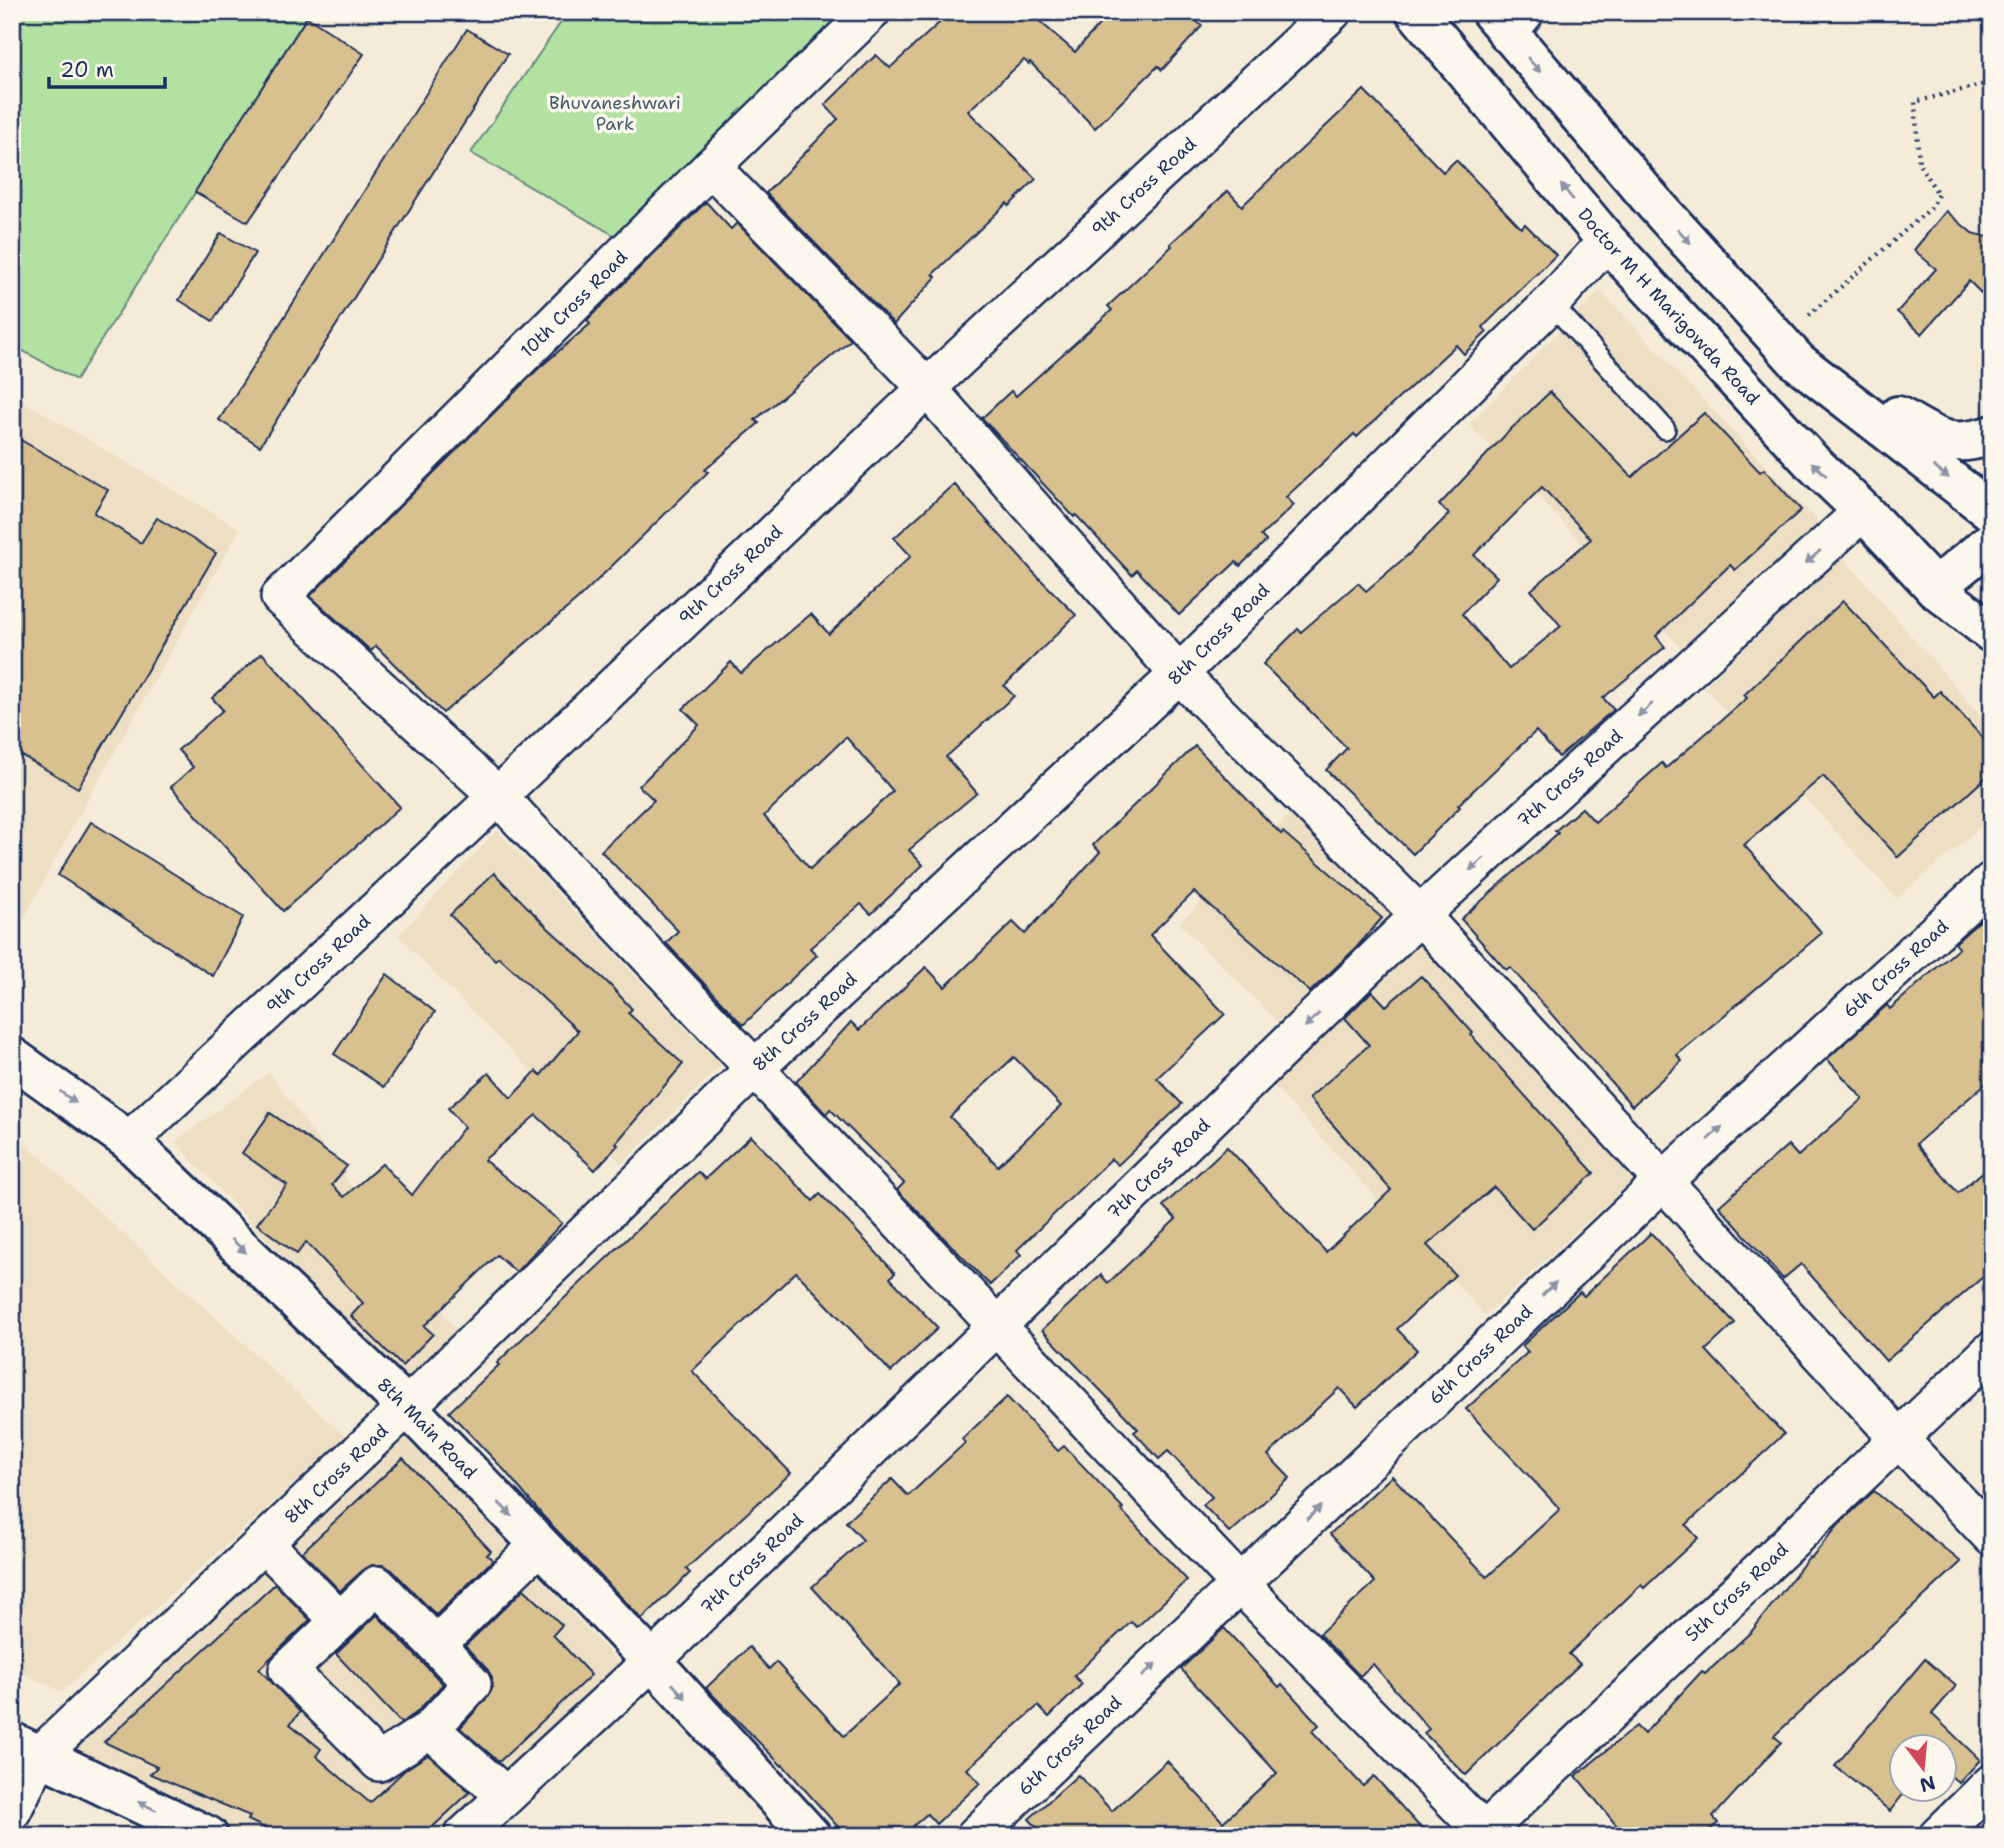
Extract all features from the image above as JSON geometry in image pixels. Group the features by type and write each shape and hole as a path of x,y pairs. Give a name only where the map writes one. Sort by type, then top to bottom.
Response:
{"main road":[{"name":"Doctor M H Marigowda Road","path":"1416,12 1607,241 1812,462 1863,511 1935,588 1988,621"},
{"path":"1508,20 1788,352 1992,512"},
{"path":"1788,352 1943,440 1970,442 1992,435"},
{"path":"1935,588 1992,541"},
{"name":"8th Main Road","path":"12,1057 129,1140 407,1407 652,1661 811,1836"},
{"path":"26,1749 208,1836"}],"street":[{"name":"10th Cross Road","path":"498,796 280,597 710,167 871,12"},
{"name":"9th Cross Road","path":"129,1140 498,796 927,388 1332,12"},
{"path":"710,167 927,388 1179,674 1420,915 1662,1182 1992,1537"},
{"name":"8th Cross Road","path":"12,1811 26,1749 264,1543 753,1070 1179,674 1551,303 1607,241"},
{"name":"7th Cross Road","path":"463,1836 652,1661 1420,915 1863,511"},
{"path":"498,796 753,1070 1240,1584 1484,1834"},
{"name":"6th Cross Road","path":"975,1836 1662,1182 1992,881"},
{"name":"5th Cross Road","path":"1484,1834 1992,1350"},
{"path":"264,1543 340,1621"},
{"path":"436,1645 540,1545"},
{"path":"377,1585 436,1645 472,1684 430,1729 379,1762 288,1670 377,1585"},
{"path":"430,1729 506,1796"},
{"path":"1938,1836 1992,1783"}],"lane":[{"path":"1551,303 1665,429"}],"path":[{"path":"1788,352 1932,207 1938,194 1919,164 1915,102 1992,82"}],"shaded area":[{"path":"1600,290 1820,524 1681,648 1469,424"},
{"path":"12,395 240,529 73,826 12,941"},
{"path":"1843,557 1992,729 1992,817 1897,899 1704,687"},
{"path":"1294,810 1400,916 1285,1029 1179,923"},
{"path":"497,830 721,1065 622,1164 398,936"},
{"path":"1418,943 1635,1178 1485,1315 1268,1080"},
{"path":"269,1072 458,1333 405,1386 175,1142"},
{"path":"12,1132 346,1437 62,1692 12,1668"},
{"path":"403,1431 625,1670 447,1836 246,1836 73,1752"}],"green space":[{"path":"12,12 310,12 76,380 12,345"},
{"name":"Bhuvaneshwari Park","path":"568,12 852,12 624,241 471,153"}],"building":[{"path":"951,12 1029,12 1075,52 1110,12 1186,12 1202,26 1162,70 1158,66 1095,128 1030,62 1029,64 1024,60 968,111 1036,179 933,274 936,277 894,324 766,193 838,119 825,105 876,55 890,68"},
{"path":"307,17 364,54 248,222 195,192"},
{"path":"467,29 508,54 260,446 219,420"},
{"path":"1364,90 1443,172 1456,160 1521,228 1525,224 1556,255 1483,327 1487,332 1464,354 1456,345 1357,437 1354,434 1286,497 1294,505 1261,536 1266,541 1240,566 1236,562 1179,615 1137,570 1132,575 1076,515 1074,517 982,418 1011,391 1016,396 1112,310 1108,306 1228,191 1242,206"},
{"path":"706,202 731,229 737,223 851,340 755,420 759,423 705,470 708,472 577,600 443,713 376,646 371,651 310,596 538,369 590,324 587,320"},
{"path":"1946,211 1972,233 1992,238 1992,304 1969,281 1922,334 1897,312 1936,269 1914,250"},
{"path":"221,233 255,253 213,321 179,300"},
{"path":"1550,392 1632,477 1704,413 1760,472 1764,469 1801,510 1735,570 1730,565 1656,636 1665,647 1603,698 1614,710 1559,757 1536,731 1458,805 1460,807 1413,854 1326,770 1347,748 1263,664 1298,629 1301,632 1358,583 1366,591 1409,554 1449,514 1439,505","holes":["1542,487 1591,539 1531,590 1561,626 1509,669 1462,614 1497,577 1474,555"]},
{"path":"12,435 108,490 94,513 141,543 157,518 216,553 78,788 12,750"},
{"path":"954,484 1076,615 1004,686 1014,696 946,757 977,793 909,850 923,865 871,914 861,904 810,948 817,955 743,1025 666,943 678,931 601,851 654,800 639,786 699,725 683,709 731,662 741,673 811,614 829,634 911,556 894,538","holes":["846,737 893,791 810,869 764,816"]},
{"path":"1843,601 1934,697 1940,691 1992,748 1992,772 1898,857 1823,776 1744,845 1822,933 1677,1055 1682,1061 1632,1106 1510,967 1506,970 1461,919 1558,833 1555,831 1582,808 1595,822 1662,763 1666,768 1747,698 1744,695"},
{"path":"262,653 400,807 283,911 171,787 193,767 178,750 223,710 212,698"},
{"path":"1195,746 1281,834 1283,832 1382,918 1356,948 1310,992 1194,892 1150,935 1225,1014 1157,1078 1182,1104 1118,1165 1111,1159 1017,1250 1021,1255 990,1285 897,1190 904,1183 830,1109 826,1114 796,1082 851,1022 859,1030 926,967 945,987 1013,922 1025,934 1100,852 1093,845","holes":["1014,1057 1061,1106 998,1166 950,1117"]},
{"path":"91,822 243,917 213,976 58,875"},
{"path":"494,873 608,983 632,1009 628,1013 683,1064 595,1170 536,1115 484,1160 562,1223 516,1272 497,1255 424,1326 433,1334 402,1366 351,1316 363,1303 306,1242 297,1254 257,1224 287,1185 242,1153 270,1113 347,1166 332,1185 344,1197 382,1164 412,1195 464,1127 448,1108 489,1073 511,1098 536,1071 541,1075 578,1031 499,957 495,960 450,915"},
{"path":"1992,910 1992,1078 1916,1144 1958,1193 1992,1164 1992,1269 1886,1361 1801,1264 1783,1279 1719,1206 1788,1145 1798,1156 1863,1099 1827,1059 1887,1005 1890,1009 1959,948 1955,943"},
{"path":"387,974 435,1012 384,1087 334,1054"},
{"path":"1421,976 1594,1173 1532,1229 1494,1187 1427,1245 1455,1275 1397,1329 1417,1350 1357,1407 1339,1388 1268,1455 1290,1478 1230,1533 1203,1505 1212,1497 1168,1451 1159,1459 1134,1432 1138,1429 1042,1330 1101,1275 1108,1283 1176,1219 1163,1206 1227,1147 1326,1252 1391,1190 1309,1098 1369,1045 1345,1018 1372,991 1386,1006"},
{"path":"751,1136 813,1201 820,1194 850,1224 895,1273 890,1278 938,1328 891,1372 796,1272 692,1371 791,1473 686,1569 690,1573 642,1619 543,1516 449,1412 698,1172 705,1179"},
{"path":"1651,1233 1735,1323 1706,1350 1784,1434 1686,1525 1698,1538 1644,1588 1641,1585 1569,1654 1580,1664 1466,1775 1424,1733 1429,1729 1373,1664 1360,1676 1319,1634 1375,1582 1330,1534 1392,1476 1487,1577 1560,1509 1466,1409 1528,1352 1522,1346 1580,1292 1584,1296"},
{"path":"1007,1397 1058,1451 1064,1446 1187,1580 1137,1627 1131,1622 1074,1676 1082,1684 1049,1717 1038,1706 967,1769 980,1783 936,1824 927,1814 902,1836 846,1836 783,1765 706,1688 749,1647 769,1669 776,1662 844,1736 900,1684 812,1587 863,1540 846,1522 892,1479 908,1496 965,1443 962,1439"},
{"path":"403,1458 491,1551 487,1555 493,1560 436,1615 392,1570 383,1565 372,1565 363,1570 340,1591 302,1552"},
{"path":"1874,1491 1961,1562 1774,1736 1781,1742 1713,1817 1718,1823 1702,1836 1625,1836 1576,1776 1636,1726 1644,1734 1702,1671 1705,1674 1751,1632 1809,1557 1811,1558 1841,1522"},
{"path":"275,1584 310,1620 259,1669 300,1712 290,1724 321,1749 316,1756 370,1803 406,1769 428,1755 470,1792 423,1836 281,1836 248,1820 250,1816 150,1774 157,1767 104,1742"},
{"path":"524,1589 562,1625 553,1635 591,1675 499,1762 460,1728 492,1689 492,1678 488,1670 465,1646"},
{"path":"377,1615 443,1684 416,1713 401,1723 336,1654"},
{"path":"1224,1628 1279,1687 1282,1684 1319,1725 1312,1731 1363,1786 1374,1776 1428,1836 1045,1836 1029,1819 1078,1775 1112,1811 1167,1761 1223,1822 1277,1773 1181,1669"},
{"path":"1925,1659 1956,1686 1932,1714 1951,1732 1888,1732 1888,1802 1897,1802 1890,1811 1835,1766"},
{"path":"1958,1739 1980,1760 1958,1782"}]}
